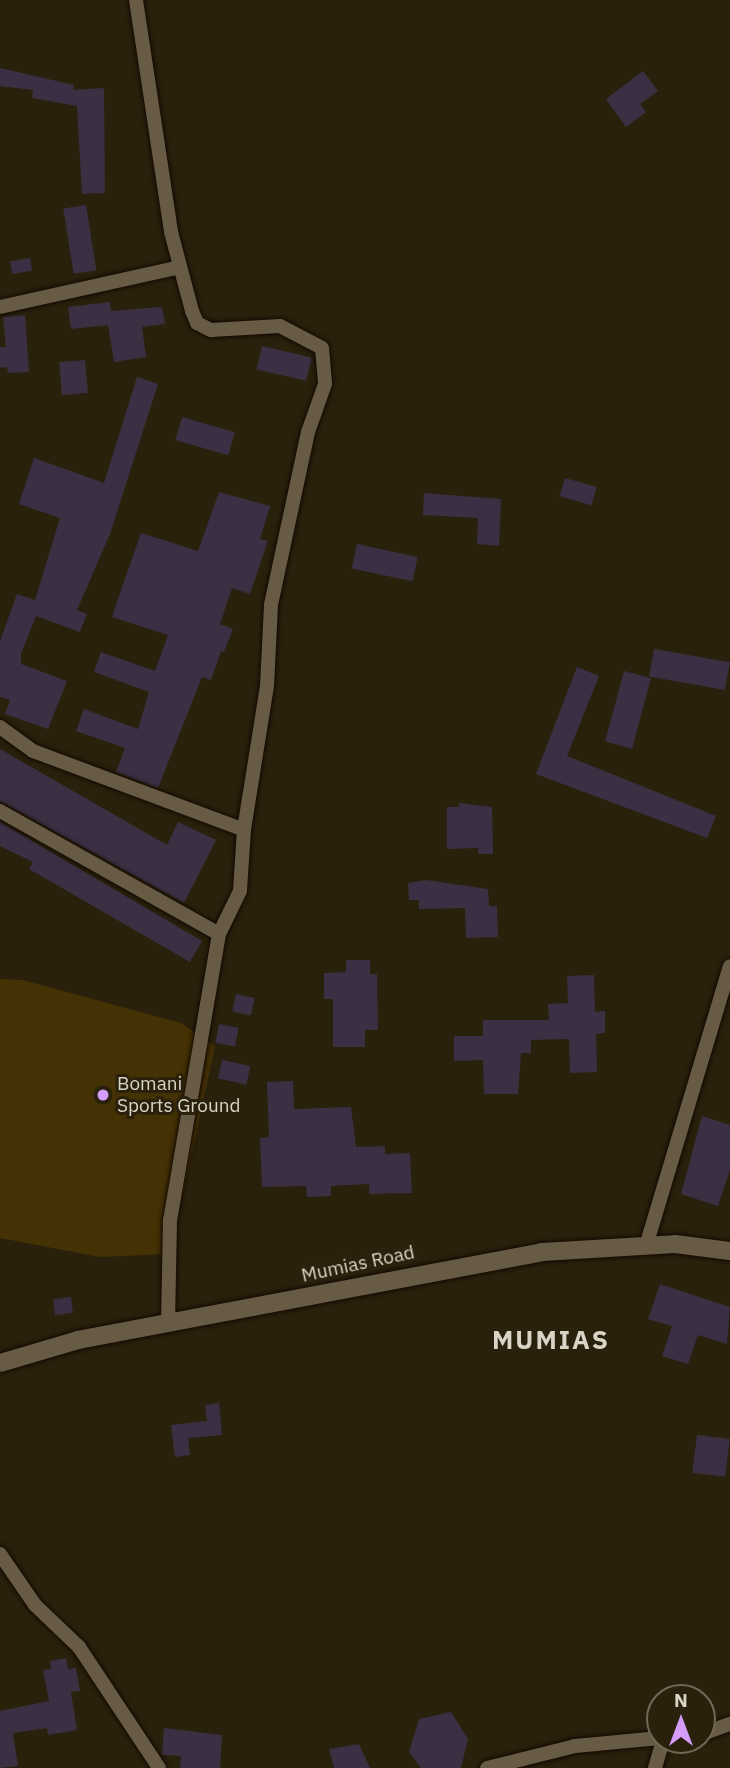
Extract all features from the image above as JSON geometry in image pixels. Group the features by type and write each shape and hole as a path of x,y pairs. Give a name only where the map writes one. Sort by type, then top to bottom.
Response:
{"street":[{"path":"136,0 150,109 191,311 204,327 211,330 280,326 322,348 325,384 308,432 271,605 267,686 244,830 240,891 219,934 170,1220 168,1323"},
{"path":"0,307 180,267"},
{"path":"0,727 33,751 244,830"},
{"path":"0,811 219,934"},
{"path":"646,1246 728,975"},
{"name":"Mumias Road","path":"0,1363 78,1340 467,1264 542,1252 675,1244 730,1251"},
{"path":"0,1554 35,1605 79,1647 159,1768"},
{"path":"487,1768 575,1746 646,1740"}],"shaded area":[{"name":"Bomani Sports Ground","path":"0,979 23,980 181,1023 215,1046 170,1254 100,1257 0,1238"}],"building":[{"path":"0,68 74,85 73,90 104,88 105,193 82,194 77,106 32,98 33,90 0,86"},
{"path":"643,71 658,91 640,104 646,112 626,127 606,99"},
{"path":"86,205 96,270 74,274 63,209"},
{"path":"30,258 32,271 12,274 10,261"},
{"path":"110,302 111,311 162,307 165,324 142,327 146,357 114,362 108,325 71,329 68,307"},
{"path":"25,315 29,372 8,373 7,367 0,368 0,347 6,347 3,317"},
{"path":"262,346 312,357 306,381 257,369"},
{"path":"85,360 88,393 62,395 59,362"},
{"path":"137,377 158,384 110,534 77,610 87,614 80,632 36,616 21,654 21,664 67,681 48,729 5,714 10,700 0,697 0,641 17,594 35,600 60,518 19,504 34,458 104,483"},
{"path":"182,417 235,432 228,455 175,440"},
{"path":"565,478 597,487 591,505 560,496"},
{"path":"219,492 270,506 260,539 268,541 250,594 232,588 220,624 233,629 224,652 221,651 211,680 202,677 158,788 116,772 125,748 76,731 84,709 138,729 149,692 94,672 101,652 155,671 168,635 112,617 119,596 141,533 198,551"},
{"path":"424,493 501,499 499,546 477,544 478,518 423,515"},
{"path":"357,544 418,557 412,581 352,568"},
{"path":"654,649 730,662 725,690 649,677"},
{"path":"577,667 599,676 567,756 716,816 707,838 536,774"},
{"path":"624,671 651,678 632,749 605,742"},
{"path":"0,749 167,845 178,822 216,840 184,903 0,801"},
{"path":"459,803 492,807 493,854 478,854 478,848 447,849 447,807 459,807"},
{"path":"0,822 202,941 190,962 29,869 33,862 0,846"},
{"path":"426,880 488,889 489,906 497,906 498,937 466,938 465,908 419,909 419,900 409,900 408,883"},
{"path":"346,960 370,960 370,974 377,974 378,1030 365,1030 365,1047 333,1047 333,999 324,999 324,973 346,972"},
{"path":"594,975 595,1012 605,1011 605,1033 596,1034 597,1072 570,1073 569,1039 531,1040 531,1053 521,1053 518,1094 484,1094 483,1060 454,1061 454,1036 483,1036 483,1020 549,1020 548,1004 568,1003 567,976"},
{"path":"236,994 255,998 251,1016 232,1012"},
{"path":"219,1024 239,1028 235,1046 215,1043"},
{"path":"222,1060 250,1066 246,1085 218,1079"},
{"path":"293,1081 294,1109 351,1107 356,1147 385,1146 385,1154 410,1153 412,1193 369,1194 369,1184 331,1186 331,1196 307,1197 306,1186 262,1187 260,1138 269,1137 267,1082"},
{"path":"702,1116 730,1125 730,1170 718,1206 681,1194"},
{"path":"660,1284 730,1307 727,1344 698,1335 688,1364 662,1356 672,1326 648,1319"},
{"path":"71,1297 73,1313 55,1315 53,1299"},
{"path":"219,1403 222,1435 188,1438 190,1455 175,1457 171,1425 207,1421 205,1405"},
{"path":"697,1435 730,1439 725,1477 692,1473"},
{"path":"66,1658 68,1669 76,1668 80,1691 71,1692 77,1730 48,1735 47,1728 13,1733 18,1766 0,1768 0,1711 49,1701 43,1670 51,1669 50,1661"},
{"path":"451,1712 468,1739 461,1768 421,1768 409,1752 419,1719"},
{"path":"164,1728 222,1735 220,1768 180,1768 181,1756 162,1755"},
{"path":"359,1744 370,1768 334,1768 329,1749"}],"place":[{"name":"Bomani Sports Ground","path":"103,1095"}],"district":[{"name":"MUMIAS","path":"551,1340"}]}
